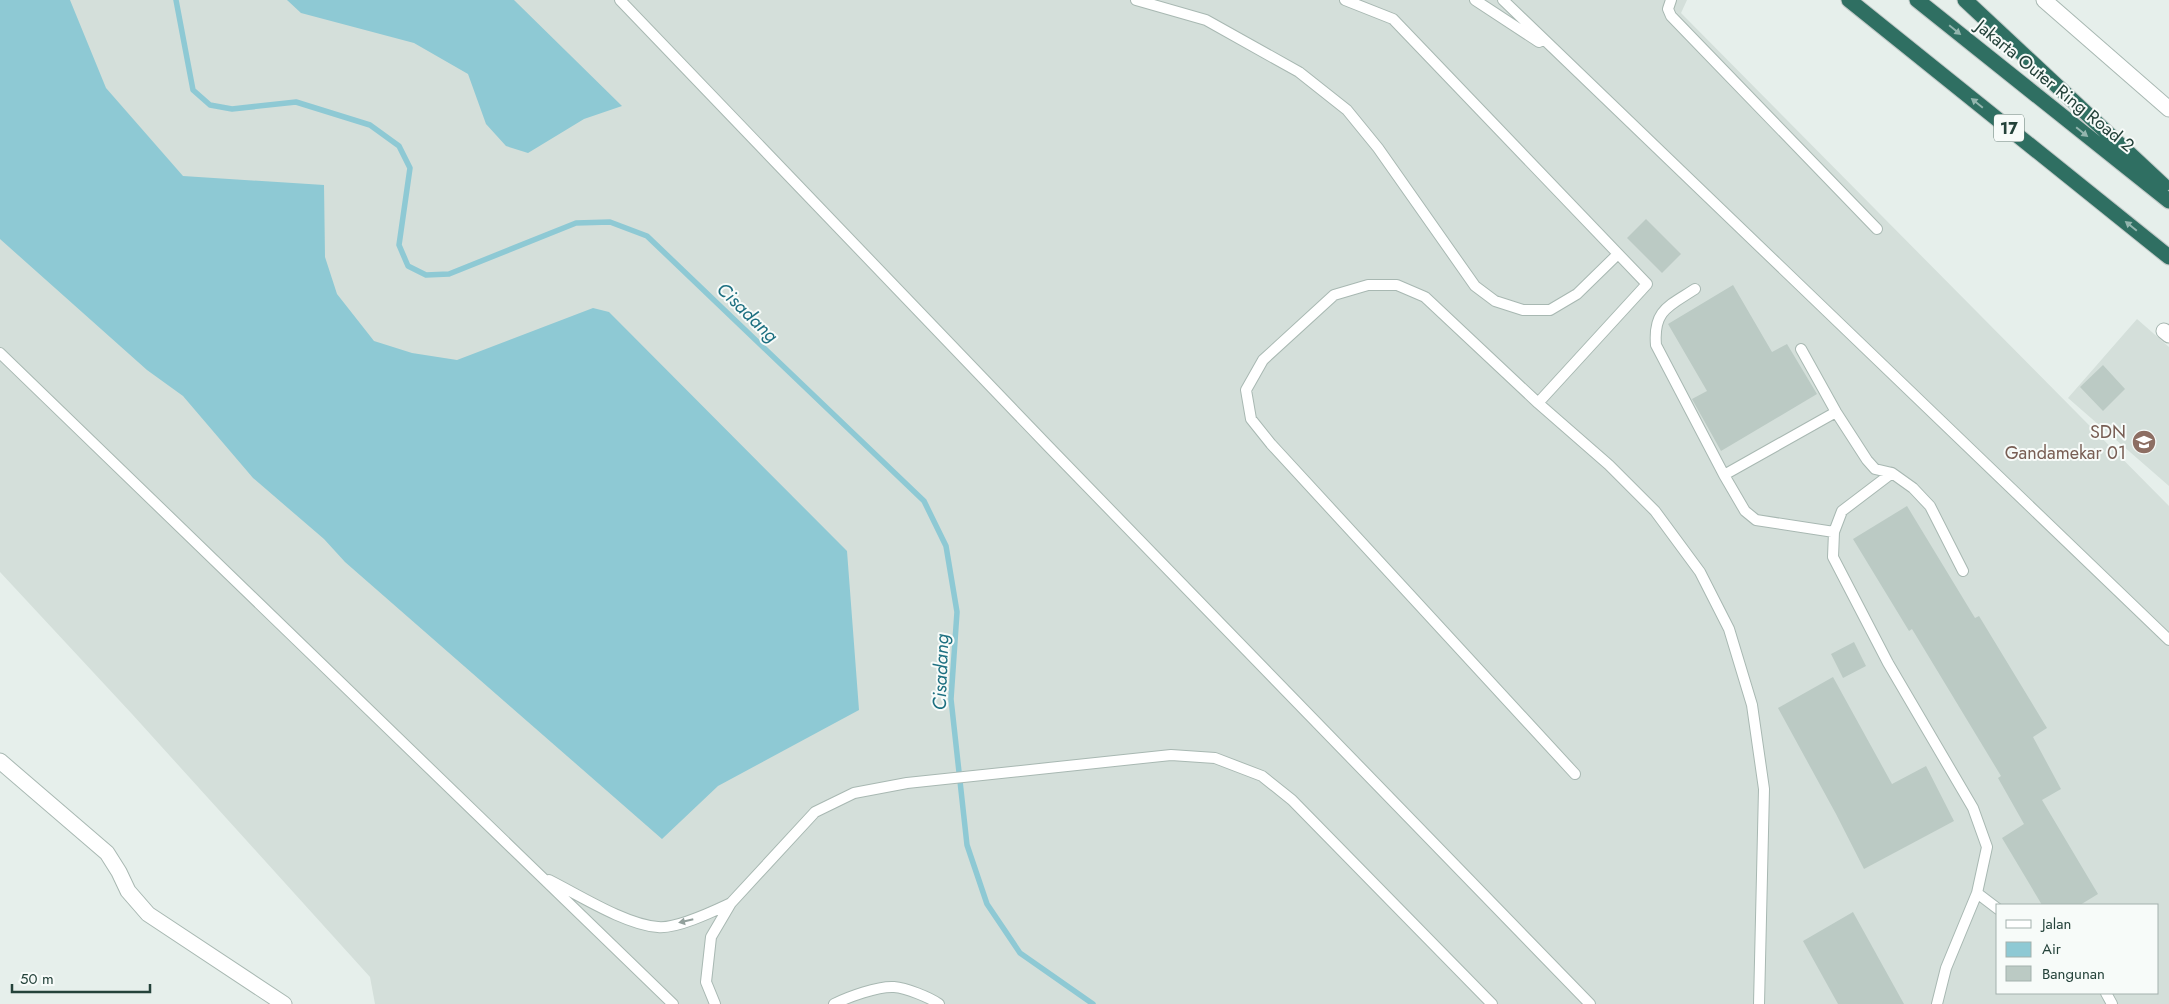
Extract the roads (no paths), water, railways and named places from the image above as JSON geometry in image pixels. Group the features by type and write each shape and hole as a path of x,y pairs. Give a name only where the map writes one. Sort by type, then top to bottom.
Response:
{"highway":[{"name":"17","path":"1849,0 2169,257"},
{"name":"Jakarta Outer Ring Road 2","path":"1917,0 2169,201"},
{"path":"1965,0 2169,190"}],"street":[{"path":"2044,0 2169,109"},
{"path":"2,766 107,853 128,891 148,914 284,1004"}],"lane":[{"path":"620,0 1069,467 1590,1004"},
{"path":"1136,0 1206,20 1299,72 1347,110 1378,148 1475,286 1495,302 1523,310 1550,310 1577,294 1618,254"},
{"path":"1345,0 1393,19 1647,284 1538,403"},
{"path":"1475,0 1560,56"},
{"path":"1503,0 2169,640"},
{"path":"1671,0 1668,9 1670,16 1877,229"},
{"path":"1575,774 1271,444 1251,419 1246,390 1263,360 1334,295 1368,284 1397,285 1425,297 1538,403 1609,465 1655,511 1700,572 1729,629 1752,705 1764,789 1759,1004"},
{"path":"1695,289 1661,312 1655,330 1656,345 1724,475 1745,511 1756,520 1834,532"},
{"path":"1801,349 1836,412 1875,470 1892,473 1913,488 1930,506 1964,571"},
{"path":"0,353 673,1004"},
{"path":"1724,475 1836,412"},
{"path":"1892,473 1842,511 1834,532 1833,557 1888,663 1973,808 1987,847 1977,893 1946,968 1937,1004"},
{"path":"715,1004 706,982 711,937 731,903 815,812 854,793 907,783 1171,755 1215,758 1262,776 1292,800 1492,1004"},
{"path":"539,875 627,919 660,928 695,920 731,903"},
{"path":"1977,893 1996,907"},
{"path":"834,1004 852,995 894,987 932,999 939,1004"}],"water":[{"path":"0,0 70,0 106,88 183,176 324,185 325,257 337,294 374,341 412,353 457,360 593,308 609,312 847,551 859,710 718,786 662,839 345,562 324,539 253,478 183,396 147,370 0,239"},
{"path":"287,0 514,0 622,106 584,119 528,153 506,146 486,124 468,74 414,43 301,13"}],"waterway":[{"name":"Cisadang","path":"176,0 193,90 210,105 232,109 296,102 370,125 399,146 410,168 399,245 408,266 426,275 449,274 576,223 610,222 647,236 924,501 946,546 957,612 951,699 967,845 987,904 1020,953 1093,1004"}],"place":[{"name":"SDN Gandamekar 01","path":"2144,442"}]}
